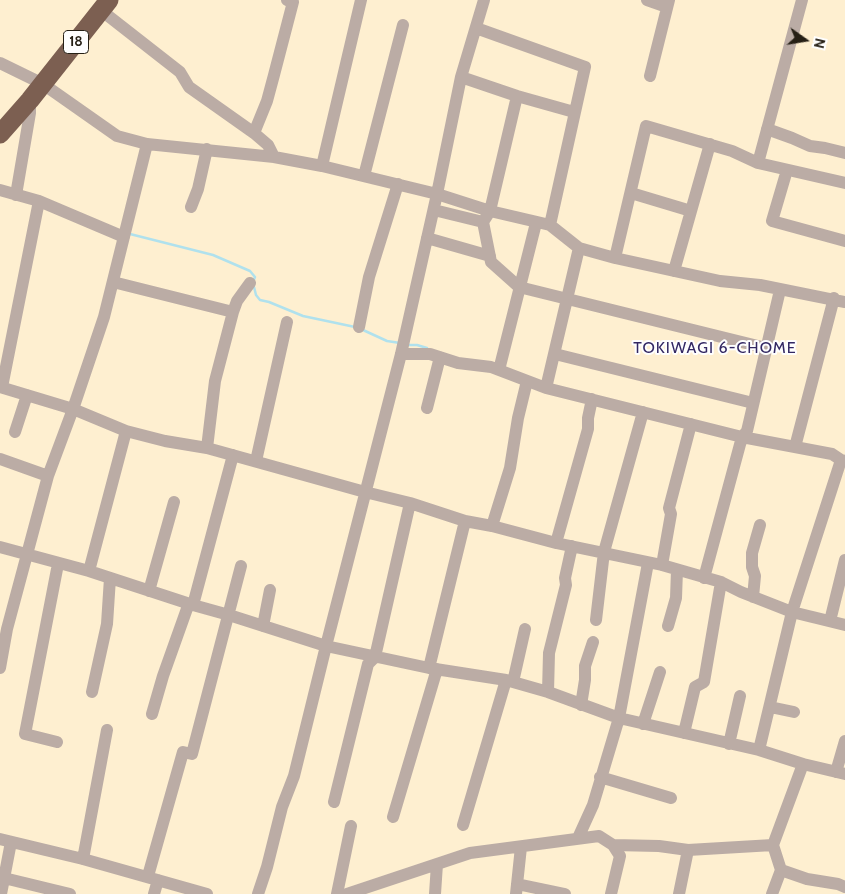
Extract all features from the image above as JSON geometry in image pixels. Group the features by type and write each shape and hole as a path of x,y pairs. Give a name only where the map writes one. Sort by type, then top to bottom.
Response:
{"highway":[{"name":"18","path":"0,134 30,100 105,6"}],"street":[{"path":"254,133 267,101 293,2 287,0"},
{"path":"322,166 361,0"},
{"path":"258,894 282,807 294,776 401,354 434,210 460,76 484,0"},
{"path":"647,0 668,3 650,76"},
{"path":"758,163 802,0"},
{"path":"105,6 180,72 189,87 268,145 274,157"},
{"path":"364,176 403,26"},
{"path":"476,28 585,67 550,225"},
{"path":"0,63 43,84 117,136 147,144 274,157 322,166 437,194 486,217"},
{"path":"460,76 517,96 574,112"},
{"path":"517,96 486,217 491,262 519,287 766,348"},
{"path":"16,194 30,113 30,100"},
{"path":"615,258 646,126 732,150 758,163 845,183"},
{"path":"767,130 810,146 845,153"},
{"path":"0,668 3,628 28,554 48,476 104,317 147,144"},
{"path":"674,271 710,144"},
{"path":"191,207 198,189 207,149"},
{"path":"787,170 772,220 845,241"},
{"path":"360,327 369,277 398,184"},
{"path":"0,190 39,201 124,237"},
{"path":"631,193 691,211"},
{"path":"39,201 1,387 73,409 126,432 207,448 410,503 465,521 662,565 721,582 792,612 845,625"},
{"path":"434,210 550,225 579,248 615,258 720,282 760,285 839,300 795,448"},
{"path":"499,370 536,223"},
{"path":"427,238 490,256"},
{"path":"546,388 579,248"},
{"path":"113,282 233,312"},
{"path":"207,448 215,381 233,312 237,301 250,283"},
{"path":"704,578 742,437 747,431 780,290"},
{"path":"256,461 287,322"},
{"path":"401,354 430,354 458,363 499,370 546,388 742,437 832,454 843,460 792,612 760,750"},
{"path":"555,354 753,403"},
{"path":"427,408 440,357"},
{"path":"492,526 510,468 518,418 527,381"},
{"path":"15,432 27,395"},
{"path":"556,542 588,429 592,399"},
{"path":"596,620 604,552 643,412"},
{"path":"662,565 671,514 669,508 691,424"},
{"path":"89,571 126,432"},
{"path":"152,714 191,604 233,455"},
{"path":"0,459 48,476"},
{"path":"149,591 174,502"},
{"path":"334,802 368,664 375,657 410,503"},
{"path":"393,817 433,669 465,521"},
{"path":"753,597 755,576 752,567 752,553 760,525"},
{"path":"548,692 549,653 566,585 565,578 572,546"},
{"path":"0,547 89,571 326,646 433,669 509,681 548,692 619,718 760,750 841,773 845,741"},
{"path":"830,621 845,560"},
{"path":"578,838 593,805 619,718 648,563"},
{"path":"57,742 25,734 58,564"},
{"path":"154,894 153,878 183,752 192,754 241,566"},
{"path":"668,626 676,598 677,570"},
{"path":"92,692 107,624 110,578"},
{"path":"684,734 695,687 704,682 721,582"},
{"path":"263,626 270,590"},
{"path":"464,826 525,629"},
{"path":"581,705 585,666 593,642"},
{"path":"643,724 660,672"},
{"path":"729,744 740,696"},
{"path":"770,707 794,712"},
{"path":"83,859 107,730"},
{"path":"772,894 781,870 772,845 804,764"},
{"path":"600,777 671,798"},
{"path":"337,894 351,826"},
{"path":"346,894 470,853 599,836 613,845 620,856 611,894"},
{"path":"1,894 4,878 6,840 83,859 207,894"},
{"path":"613,845 659,846 688,850 772,845"},
{"path":"521,847 516,889 565,894"},
{"path":"679,894 688,850"},
{"path":"435,894 437,864"},
{"path":"781,870 807,879 845,887"},
{"path":"4,878 70,894"}],"waterway":[{"path":"130,234 213,255 250,271 255,277 253,282"},
{"path":"254,287 256,295 260,300 303,316 355,327"},
{"path":"363,330 387,341 400,343"},
{"path":"407,345 427,348"}],"district":[{"name":"TOKIWAGI 6-CHOME","path":"715,348"}]}
